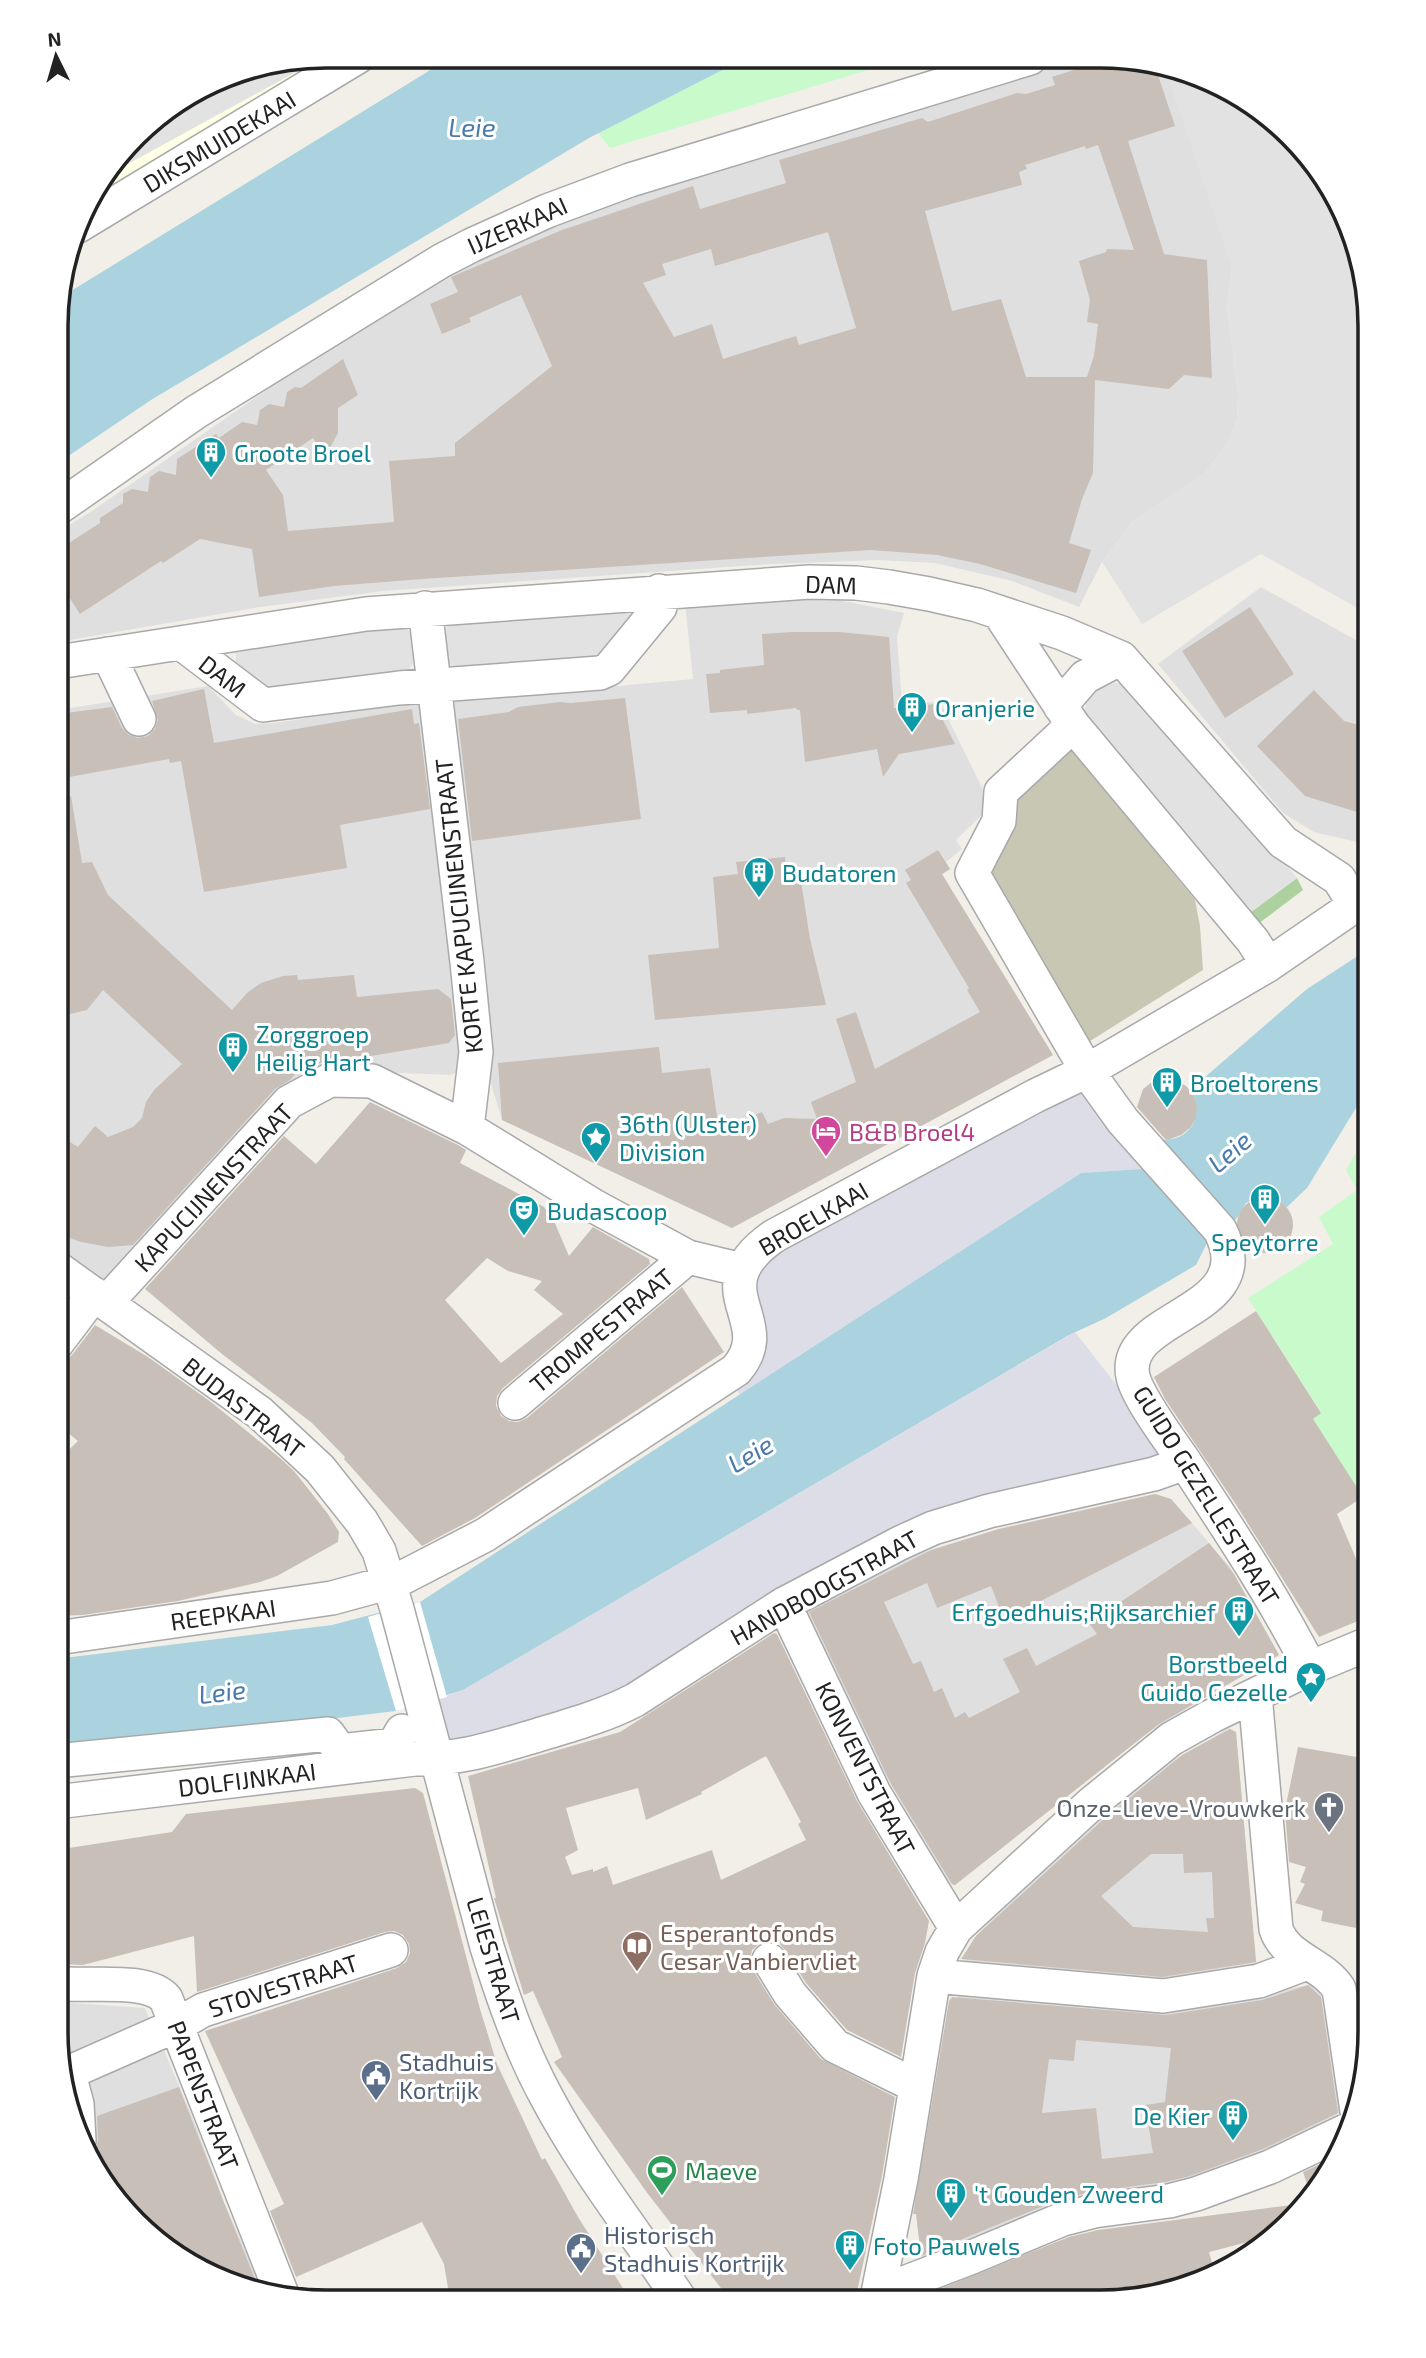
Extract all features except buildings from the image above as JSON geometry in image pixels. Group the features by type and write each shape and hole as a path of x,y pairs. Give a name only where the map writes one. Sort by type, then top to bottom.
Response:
{"street":[{"name":"DIKSMUIDEKAAI","path":"93,217 339,68"},
{"name":"IJZERKAAI","path":"68,501 196,412 402,284 472,245 587,194 997,68"},
{"name":"DAM","path":"68,660 300,622 425,608 831,582 929,594 977,605 1062,633 1121,658 1283,842 1339,879 1358,896"},
{"name":"DAM","path":"181,642 263,705 434,684 600,673 609,669 660,607 659,591"},
{"path":"425,608 434,684"},
{"path":"1000,614 1066,715 1253,941 1268,965"},
{"path":"108,654 139,719"},
{"path":"1066,715 1086,677 1121,658"},
{"name":"KORTE KAPUCIJNENSTRAAT","path":"434,684 476,1052 467,1128"},
{"name":"GUIDO GEZELLESTRAAT","path":"1066,715 1001,792 999,821 972,873 1087,1071 1123,1121 1220,1230 1228,1259 1222,1279 1212,1295 1138,1348 1133,1362 1133,1377 1251,1564 1310,1668"},
{"name":"BROELKAAI","path":"393,1596 398,1580 485,1535 736,1370 747,1354 751,1337 738,1289 742,1270 753,1252 774,1236 1035,1096 1087,1071 1268,965 1358,903"},
{"name":"KAPUCIJNENSTRAAT","path":"68,1332 289,1102 331,1080 372,1082 467,1128 594,1206 688,1257 742,1270"},
{"name":"TROMPESTRAAT","path":"515,1403 688,1257"},
{"name":"BUDASTRAAT","path":"68,1276 260,1413 320,1469 362,1522 379,1551 393,1596"},
{"name":"HANDBOOGSTRAAT","path":"438,1759 466,1756 613,1712 784,1604 933,1528 989,1511 1154,1474 1185,1462"},
{"name":"REEPKAAI","path":"68,1636 332,1598 393,1596"},
{"name":"LEIESTRAAT","path":"393,1596 502,1997 545,2095 573,2142 674,2290"},
{"name":"KONVENTSTRAAT","path":"784,1604 874,1793 956,1928"},
{"path":"877,2290 901,2179 934,1976 942,1952 956,1928 1130,1770 1171,1739 1310,1668 1358,1648"},
{"path":"1255,1695 1274,1922 1282,1941 1336,1984 1340,1994 1353,2083"},
{"path":"68,1760 328,1734 340,1751 394,1745 402,1731"},
{"name":"DOLFIJNKAAI","path":"68,1801 415,1759 438,1759"},
{"name":"STOVESTRAAT","path":"72,2074 177,2025 202,2010 391,1950"},
{"path":"769,1961 790,1994 835,2046 915,2083"},
{"path":"934,1976 1163,1996 1259,1981 1307,1963"},
{"name":"PAPENSTRAAT","path":"68,1983 140,1986 156,1990 166,1999 279,2285"},
{"path":"893,2290 1063,2219 1094,2211 1169,2201 1196,2194 1269,2167 1336,2136"}],"shaded area":[{"path":"1047,68 1134,70 1169,78 1232,266 1227,307 1238,394 1237,419 1227,444 1204,474 1133,521 1102,562 1079,607 1012,581 935,563 878,560 772,564 383,591 260,607 68,640 68,526 288,375 477,256 594,209 791,144"},
{"path":"310,69 107,191 132,156 156,132 197,103 227,88 259,77"},
{"path":"300,70 124,166 156,132 197,103 243,82"},
{"path":"1169,78 1199,88 1229,103 1270,132 1294,156 1314,183 1331,212 1344,243 1356,292 1358,326 1358,608 1261,554 1142,624 1102,562 1133,521 1204,474 1227,444 1237,419 1238,394 1227,307 1232,266"},
{"path":"1261,587 1358,641 1358,842 1314,832 1283,813 1158,664"},
{"path":"807,594 904,613 897,637 902,703 940,702 991,806 956,840 962,849 946,862 950,869 942,875 1053,1055 732,1228 502,1120 487,1071 447,702 693,679 685,603"},
{"path":"641,606 606,658 456,670 445,659 443,635 450,623"},
{"path":"404,625 415,639 417,657 407,672 274,694 232,670 236,659 235,645"},
{"path":"1113,683 1123,683 1130,687 1297,878 1247,915 1083,715 1088,697 1096,689"},
{"path":"208,686 236,715 255,724 420,701 463,1070 450,1075 377,1072 305,1079 105,1285 68,1260 68,708"},
{"path":"1068,745 1195,900 1203,970 1087,1043 985,882 1006,808"},
{"path":"1065,1091 1085,1093 1144,1164 1141,1169 1081,1173 740,1395 735,1388 754,1264"},
{"path":"1075,1332 1165,1447 1160,1460 975,1505 630,1691 448,1751 433,1701 463,1690"},
{"path":"1155,1494 1171,1499 1230,1567 1279,1655 1139,1739 955,1885 948,1883 884,1773 807,1611 915,1555 998,1529"},
{"path":"1229,1728 1236,1732 1257,1970 1164,1985 964,1963 973,1939 1012,1898 1104,1814 1174,1760"},
{"path":"1310,1985 1321,1993 1343,2118 1322,2134 923,2270 914,2193 945,2063 959,1989 1215,2000"},
{"path":"68,2003 145,2008 152,2026 70,2062"},
{"path":"160,2041 194,2121 225,2205 260,2281 227,2270 197,2255 156,2226 132,2202 103,2161 88,2131 81,2111 77,2078"}],"green space":[{"path":"726,68 875,68 610,148 598,133"},
{"path":"1297,878 1303,890 1258,924 1247,915"},
{"path":"1355,1154 1358,1156 1358,1489 1322,1434 1289,1434 1321,1412 1248,1298 1333,1244 1319,1217 1357,1190 1346,1170"}],"water":[{"name":"Leie","path":"433,68 726,68 589,138 151,400 68,456 70,292"},
{"path":"1358,956 1358,1105 1307,1188 1287,1207 1278,1200 1267,1197 1246,1203 1237,1218 1208,1241 1196,1265 1106,1318 1069,1335 463,1690 396,1711 68,1751 68,1658 332,1625 420,1602 1081,1173 1141,1169 1159,1142 1183,1135 1193,1124 1196,1104 1190,1090 1307,989"}],"pier":[{"path":"420,1602 447,1697 396,1711 368,1617"}],"place":[{"name":"Groote Broel","path":"211,479"},
{"name":"Oranjerie","path":"912,734"},
{"name":"Budatoren","path":"759,899"},
{"name":"Zorggroep Heilig Hart","path":"233,1074"},
{"name":"Broeltorens","path":"1167,1109"},
{"name":"B&B Broel4","path":"826,1158"},
{"name":"36th (Ulster) Division","path":"596,1164"},
{"name":"Speytorre","path":"1265,1226"},
{"name":"Budascoop","path":"524,1237"},
{"name":"Erfgoedhuis;Rijksarchief","path":"1239,1638"},
{"name":"Borstbeeld Guido Gezelle","path":"1311,1704"},
{"name":"Onze-Lieve-Vrouwkerk","path":"1329,1834"},
{"name":"Esperantofonds Cesar Vanbiervliet","path":"637,1973"},
{"name":"Stadhuis Kortrijk","path":"376,2102"},
{"name":"De Kier","path":"1233,2142"},
{"name":"Maeve","path":"662,2197"},
{"name":"'t Gouden Zweerd","path":"951,2220"},
{"name":"Foto Pauwels","path":"850,2272"},
{"name":"Historisch Stadhuis Kortrijk","path":"581,2275"}]}
